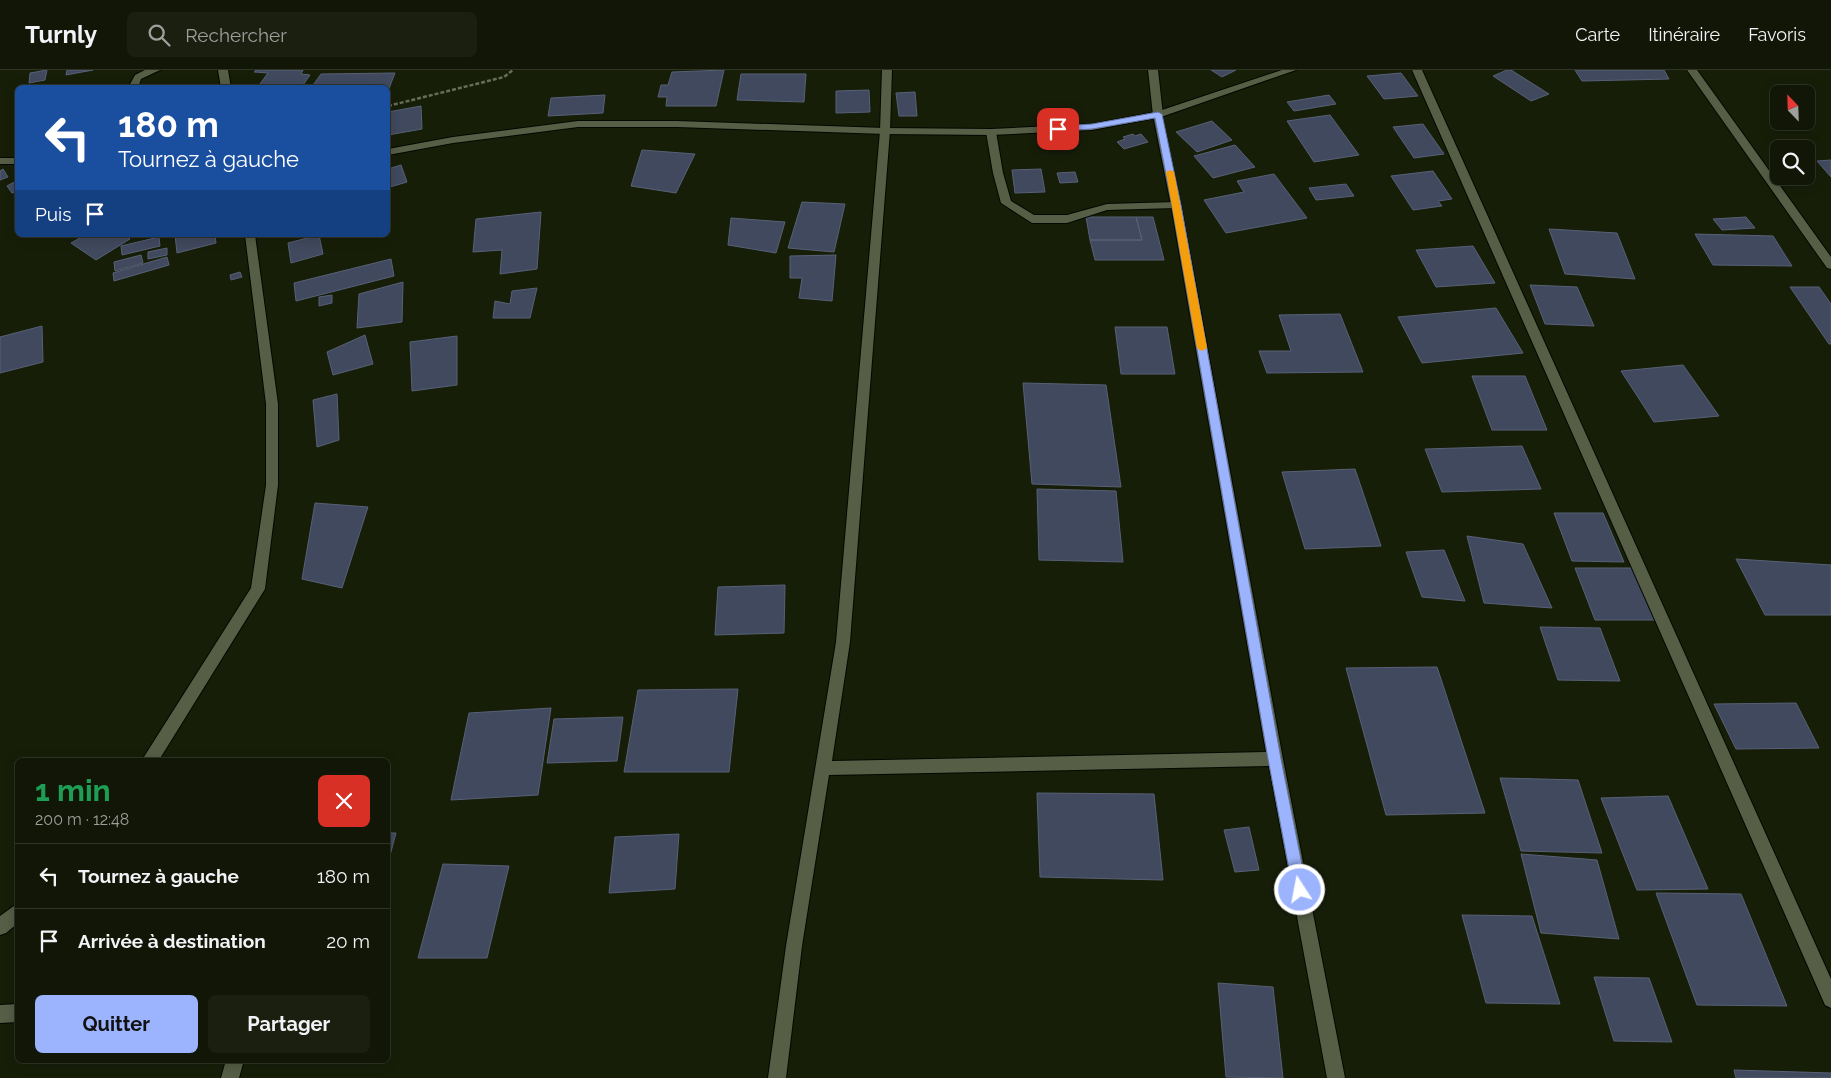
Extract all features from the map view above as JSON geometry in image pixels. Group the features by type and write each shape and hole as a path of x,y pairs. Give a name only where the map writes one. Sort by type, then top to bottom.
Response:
{"street":[{"path":"133,85 134,81 142,73 155,70"},
{"path":"223,70 226,85"},
{"path":"777,1078 794,946 843,642 885,131 887,70"},
{"path":"1153,70 1158,114 1176,205 1274,759 1336,1078"},
{"path":"390,152 453,140 578,124 677,124 885,131 991,132 1092,127 1158,114 1292,70"},
{"path":"1417,70 1831,998"},
{"path":"1692,70 1831,265"},
{"path":"991,132 998,173 1006,203 1032,219 1067,219 1107,208 1176,205"},
{"path":"0,161 15,161"},
{"path":"151,758 258,589 272,485 272,404 250,237"},
{"path":"823,768 1274,759"},
{"path":"0,927 15,914"},
{"path":"0,1014 15,1013"},
{"path":"230,1078 234,1063"}],"path":[{"path":"390,106 504,77 513,70"}],"building":[{"path":"47,70 45,80 29,83 30,73"},
{"path":"67,70 93,70 66,75"},
{"path":"256,70 303,70 301,74 310,75 303,85 259,85 268,73 254,72"},
{"path":"724,70 716,106 666,106 667,97 658,97 661,85 668,85 672,72"},
{"path":"1211,70 1236,70 1222,77"},
{"path":"1511,70 1549,94 1531,101 1493,76"},
{"path":"1575,70 1664,70 1669,79 1582,81"},
{"path":"395,73 390,86 313,85 321,74"},
{"path":"1401,73 1418,96 1384,99 1367,76"},
{"path":"741,74 806,74 804,102 737,100"},
{"path":"869,90 870,112 836,113 836,91"},
{"path":"915,92 917,116 899,116 896,93"},
{"path":"605,95 603,113 548,116 551,98"},
{"path":"1329,95 1336,104 1294,111 1287,102"},
{"path":"421,106 422,129 390,135 390,112"},
{"path":"1330,115 1359,155 1314,162 1287,121"},
{"path":"1212,121 1232,140 1197,152 1176,132"},
{"path":"1423,124 1444,154 1414,158 1393,127"},
{"path":"1133,134 1135,136 1141,134 1148,142 1124,149 1117,142 1125,139 1123,137"},
{"path":"1235,145 1255,167 1213,178 1194,156"},
{"path":"642,150 695,154 676,193 631,186"},
{"path":"1831,160 1831,177 1817,161"},
{"path":"401,165 407,182 390,187 390,168"},
{"path":"3,169 8,177 0,180 0,171"},
{"path":"1041,169 1045,192 1015,193 1012,170"},
{"path":"1433,171 1452,199 1438,201 1442,206 1413,210 1391,176"},
{"path":"1075,172 1078,182 1060,183 1057,173"},
{"path":"1274,174 1307,218 1226,233 1204,200 1244,192 1237,181"},
{"path":"15,182 15,192 12,193 7,186"},
{"path":"1346,184 1354,196 1316,200 1309,188"},
{"path":"802,202 845,204 834,252 788,248"},
{"path":"541,212 537,269 500,274 502,250 473,252 476,219"},
{"path":"1086,217 1136,217 1142,240 1090,240"},
{"path":"1136,217 1153,217 1164,260 1095,260 1090,240 1142,240"},
{"path":"1746,217 1755,228 1722,230 1713,219"},
{"path":"731,218 785,222 776,253 728,245"},
{"path":"1549,229 1617,233 1635,279 1565,274"},
{"path":"1695,234 1773,236 1792,266 1713,265"},
{"path":"82,237 127,237 130,239 96,260 71,243"},
{"path":"159,237 160,246 122,255 121,246"},
{"path":"175,237 215,237 216,243 177,253"},
{"path":"311,237 319,237 323,254 291,263 288,243"},
{"path":"1473,246 1495,283 1436,287 1416,250"},
{"path":"167,248 167,255 148,259 148,252"},
{"path":"141,255 143,263 115,271 114,262"},
{"path":"836,255 832,301 799,298 802,278 790,278 790,256"},
{"path":"167,257 169,265 114,281 113,273"},
{"path":"391,259 394,276 296,301 294,283"},
{"path":"240,272 242,277 231,280 230,275"},
{"path":"403,282 402,322 357,328 359,294"},
{"path":"1530,285 1577,287 1594,326 1545,324"},
{"path":"1790,287 1819,287 1831,304 1831,344 1829,344"},
{"path":"537,288 530,318 493,318 495,301 510,304 512,291"},
{"path":"332,295 332,303 319,306 319,297"},
{"path":"1496,308 1523,353 1422,363 1398,317"},
{"path":"1340,314 1363,372 1267,373 1259,351 1291,351 1279,315"},
{"path":"42,326 43,362 0,373 0,337"},
{"path":"1115,327 1167,327 1175,374 1121,374"},
{"path":"365,335 373,364 333,375 327,352"},
{"path":"457,336 457,385 412,391 410,342"},
{"path":"1683,365 1719,416 1654,422 1621,371"},
{"path":"1472,376 1525,376 1547,430 1492,430"},
{"path":"1023,383 1106,385 1121,487 1032,484"},
{"path":"337,394 339,440 317,447 313,400"},
{"path":"1522,446 1541,489 1442,492 1425,449"},
{"path":"1355,469 1381,546 1305,549 1282,472"},
{"path":"1037,489 1116,491 1123,562 1039,560"},
{"path":"315,503 368,507 342,588 302,579"},
{"path":"1554,513 1603,513 1624,562 1572,561"},
{"path":"1467,536 1523,544 1552,608 1484,603"},
{"path":"1444,550 1465,601 1422,597 1406,552"},
{"path":"1736,559 1831,565 1831,615 1765,615"},
{"path":"1575,568 1633,568 1656,620 1595,620"},
{"path":"785,585 784,633 715,635 718,587"},
{"path":"1540,627 1600,628 1620,681 1558,680"},
{"path":"1437,667 1485,813 1386,815 1346,668"},
{"path":"738,689 729,772 624,772 638,690"},
{"path":"1796,703 1819,748 1736,749 1714,704"},
{"path":"551,708 538,795 451,800 469,713"},
{"path":"623,717 617,761 547,763 554,719"},
{"path":"1500,778 1578,780 1602,853 1521,851"},
{"path":"1037,793 1154,794 1163,880 1040,877"},
{"path":"1668,796 1708,889 1637,890 1601,798"},
{"path":"1249,827 1259,870 1235,872 1224,830"},
{"path":"390,833 396,833 390,856"},
{"path":"679,834 675,889 609,893 615,837"},
{"path":"1521,854 1597,860 1619,939 1541,933"},
{"path":"443,864 509,866 487,958 418,958"},
{"path":"1656,893 1741,894 1787,1006 1697,1005"},
{"path":"1462,915 1532,916 1560,1004 1486,1003"},
{"path":"1594,977 1649,978 1672,1042 1614,1041"},
{"path":"1218,983 1273,987 1283,1078 1226,1077"},
{"path":"1734,1070 1831,1073 1831,1078 1736,1078"}],"slow traffic":[{"path":"1170,172 1202,348"}],"route":[{"path":"1058,129 1092,127 1158,114 1176,205 1274,759 1300,890"}]}
